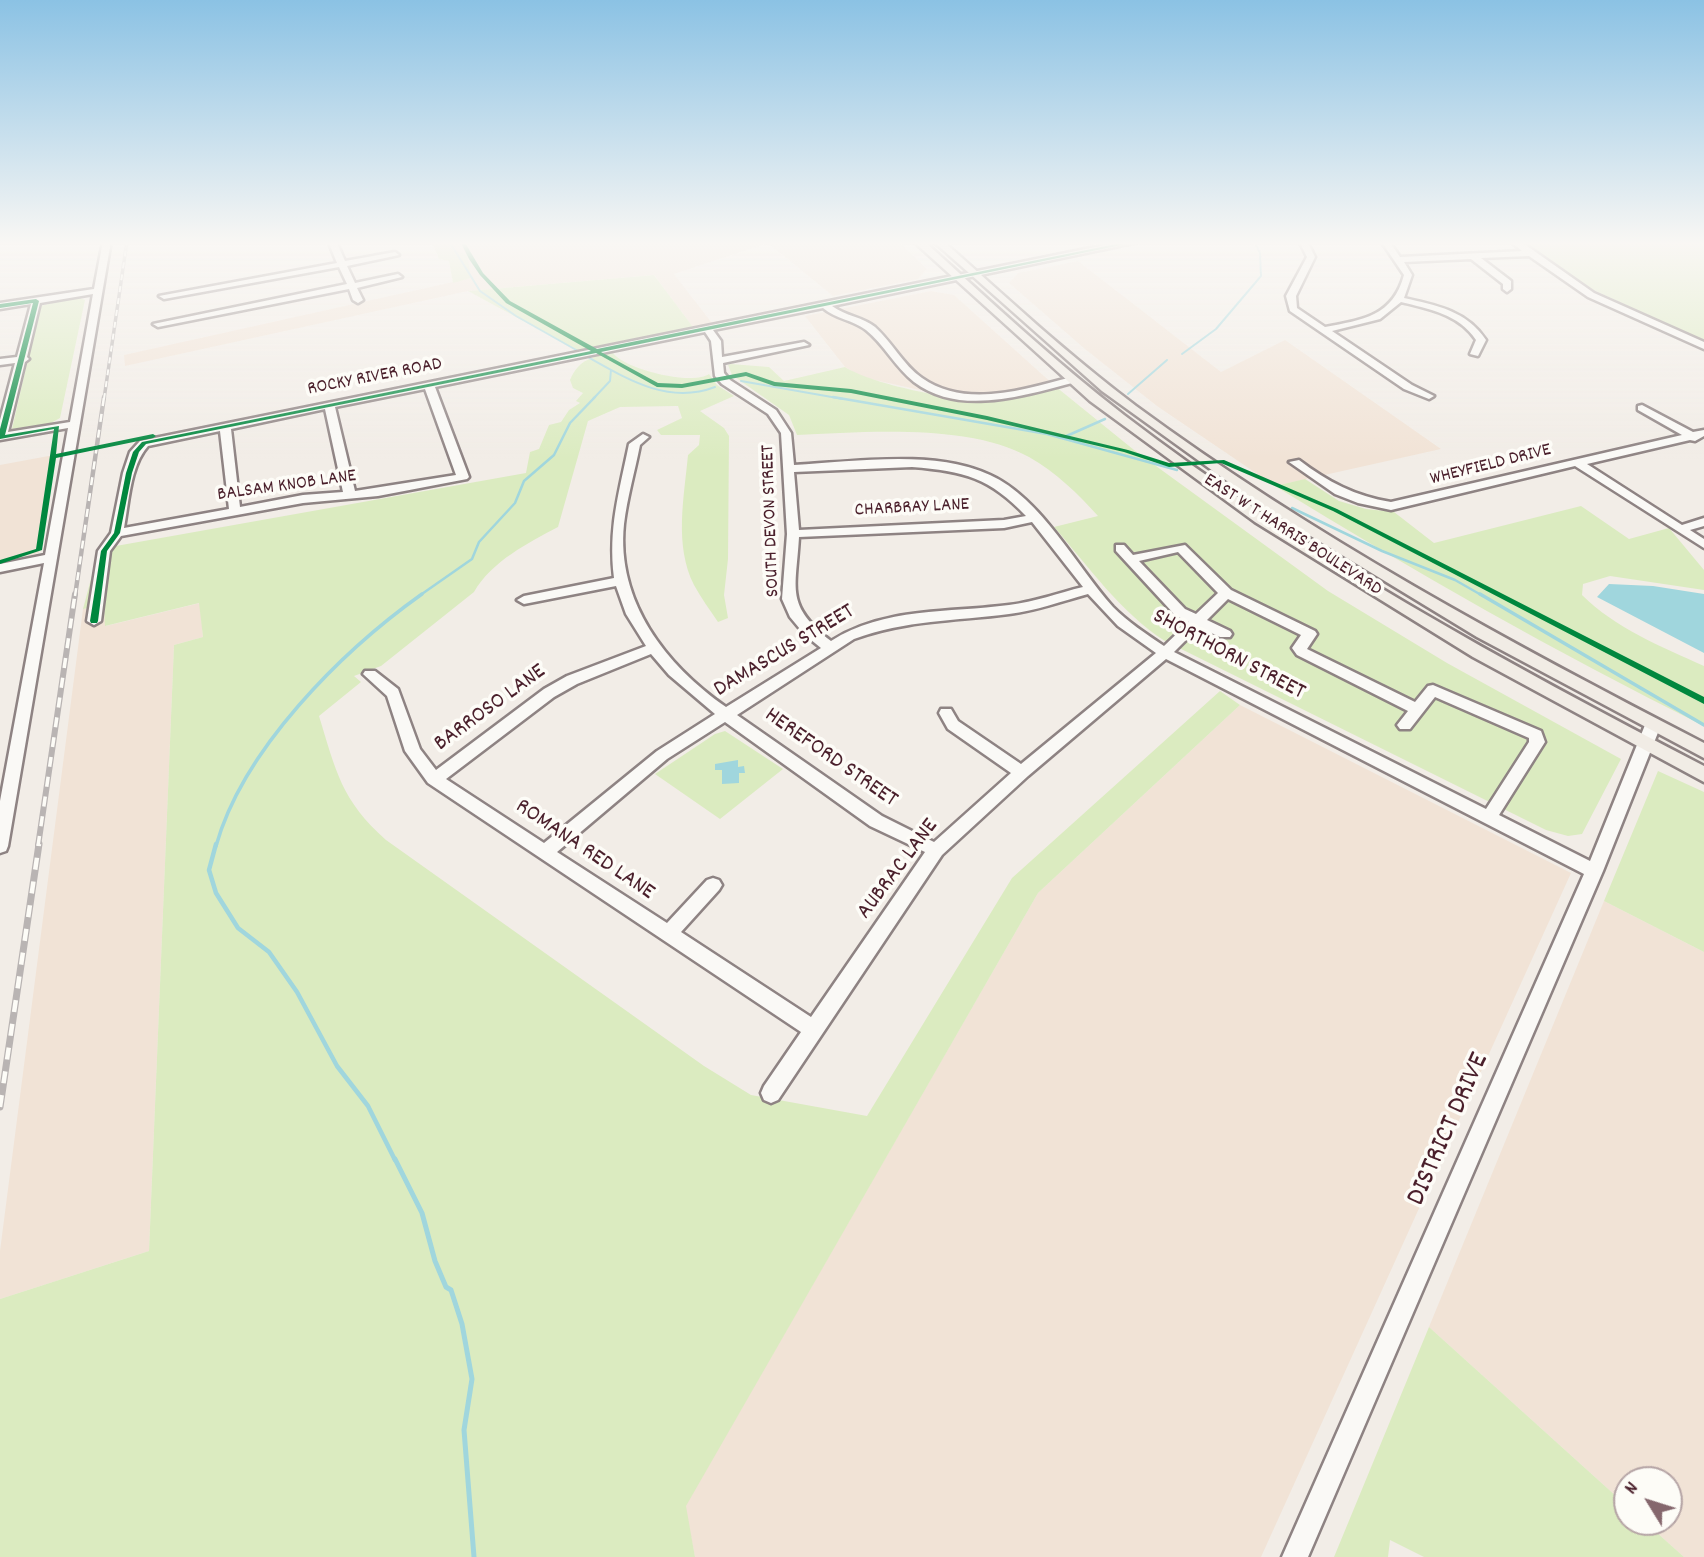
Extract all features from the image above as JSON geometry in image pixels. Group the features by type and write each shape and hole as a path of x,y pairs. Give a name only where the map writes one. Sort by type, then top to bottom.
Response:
{"main road":[{"name":"EAST W T HARRIS BOULEVARD","path":"998,314 1072,380 1157,447 1287,536 1452,636 1649,734 1704,751"},
{"name":"EAST W T HARRIS BOULEVARD","path":"1021,314 1105,387 1248,490 1401,586 1649,734 1704,775"}],"street":[{"path":"33,314 24,359 0,437 74,424"},
{"path":"0,846 94,314"},
{"path":"158,324 212,314"},
{"name":"ROCKY RIVER ROAD","path":"94,621 104,551 117,533 136,452 144,443 781,314"},
{"path":"834,314 869,327 915,377 937,390 968,397 993,397 1072,380"},
{"path":"1302,314 1408,387 1429,396"},
{"path":"1322,330 1378,317 1382,314"},
{"path":"1449,314 1466,322 1481,340 1475,354"},
{"path":"1632,314 1704,346"},
{"name":"SOUTH DEVON STREET","path":"707,328 716,341 719,374 726,382 772,412 786,433 793,534 789,599 795,614 810,632 830,648"},
{"path":"717,361 804,345"},
{"path":"0,362 24,359"},
{"name":"BALSAM KNOB LANE","path":"117,533 235,511 463,477 429,385"},
{"path":"329,405 350,495"},
{"path":"1642,408 1704,444"},
{"path":"225,426 235,511"},
{"name":"WHEYFIELD DRIVE","path":"1295,462 1337,493 1352,499 1391,506 1704,433"},
{"name":"HEREFORD STREET","path":"643,437 635,444 618,523 621,581 634,614 654,648 674,672 725,714 876,821 936,850"},
{"path":"1578,463 1704,544"},
{"name":"SHORTHORN STREET","path":"789,469 948,466 986,477 1003,487 1033,518 1090,589 1130,630 1165,653 1594,871"},
{"name":"CHARBRAY LANE","path":"793,534 1004,524 1033,518"},
{"path":"1680,529 1704,522"},
{"path":"1120,548 1180,612 1225,634"},
{"path":"1130,559 1181,548 1226,593 1310,634 1299,648 1302,652 1417,709"},
{"path":"0,568 51,558"},
{"path":"524,600 621,581"},
{"name":"DAMASCUS STREET","path":"545,852 636,775 725,714 830,648 873,626 902,619 1007,610 1090,589"},
{"name":"AUBRAC LANE","path":"771,1093 936,850 1022,772 1165,653 1226,593"},
{"name":"BARROSO LANE","path":"434,779 549,693 572,680 654,648"},
{"name":"ROMANA RED LANE","path":"370,674 393,693 413,751 434,779 814,1030"},
{"path":"1405,725 1433,690 1536,735 1537,742 1490,817"},
{"path":"946,713 953,725 1022,772"},
{"name":"DISTRICT DRIVE","path":"1295,1557 1594,871 1649,734"},
{"path":"668,934 713,885"}],"shaded area":[{"path":"310,314 364,314 125,366 124,355"},
{"path":"683,314 705,314 712,323 693,327"},
{"path":"817,314 975,314 1055,386 989,400 952,397 861,377 845,367 805,316"},
{"path":"1044,314 1146,314 1221,372 1285,340 1441,449 1275,486 1157,406"},
{"path":"54,455 39,553 0,562 0,465"},
{"path":"200,603 203,637 174,645 149,1251 0,1299 0,1251 83,609 104,605 106,626"},
{"path":"1240,705 1571,873 1261,1557 695,1557 685,1506 1038,893"},
{"path":"1604,901 1704,952 1704,1557 1684,1557 1661,1536 1683,1536 1683,1466 1613,1466 1613,1493 1429,1327"}],"green space":[{"path":"38,314 82,314 60,418 51,423 12,429"},
{"path":"510,314 683,314 693,327 577,350"},
{"path":"1645,314 1704,314 1704,341"},
{"path":"613,353 630,365 659,374 688,378 709,374 717,385 734,396 700,411 724,428 729,436 728,559 724,595 728,618 718,622 694,585 684,554 682,521 688,455 699,445 700,435 661,435 657,430 682,418 678,406 620,407 588,421 558,527 523,546 501,562 490,571 474,592 381,666 354,676 361,682 319,716 342,784 359,811 386,840 704,1066 751,1095 867,1116 1012,878 1220,691 1240,705 1038,893 686,1506 695,1557 0,1557 0,1299 149,1251 174,645 203,637 199,603 105,626 104,605 83,609 99,549 526,473 530,452 539,449 549,425 561,422 569,410 580,403 576,401 583,393 573,388 570,380 578,367 587,360"},
{"path":"728,365 769,367 784,381 845,367 894,386 959,398 1007,397 1055,386 1134,450 1328,591 1447,663 1621,759 1582,834 1568,836 1546,830 1165,641 1134,617 1054,527 1098,516 1066,484 1029,457 1005,446 947,434 884,432 797,435 789,415 732,375"},
{"path":"1305,479 1339,501 1366,509 1394,512 1434,543 1581,506 1629,539 1669,528 1704,570 1704,590 1610,576 1583,584 1582,595 1624,627 1704,666 1704,726 1487,611 1275,486"},
{"path":"725,731 783,769 720,819 655,774 715,734"},
{"path":"1658,771 1704,792 1704,952 1604,901"},
{"path":"1429,1327 1613,1493 1613,1536 1661,1536 1684,1557 1424,1557 1390,1540 1388,1557 1334,1557"}],"water":[{"path":"1609,584 1653,586 1704,594 1704,653 1597,597"},
{"path":"738,760 738,767 744,766 745,773 739,773 739,783 722,784 722,770 715,770 715,764"}],"waterway":[{"path":"513,314 578,351"},
{"path":"1182,354 1216,329 1229,314"},
{"path":"586,356 632,381 664,391 698,392 715,387"},
{"path":"1128,394 1167,360"},
{"path":"593,399 610,381 611,370"},
{"path":"741,381 843,399"},
{"path":"419,596 472,559 479,542 515,503 524,481 554,455 570,423 595,397"},
{"path":"833,397 1047,434 1177,470"},
{"path":"1062,438 1105,419"},
{"path":"1292,508 1382,551 1455,580 1483,596"},
{"path":"216,846 229,810 248,774 299,705 360,644 422,594"},
{"path":"1480,594 1704,725"},
{"path":"216,844 209,870 216,893 238,928 269,952 297,992 337,1066 368,1106 395,1160"},
{"path":"395,1159 422,1213 435,1261 446,1287 451,1290 462,1324 472,1379 464,1430 474,1557"}],"railway":[{"path":"104,399 116,314"},
{"path":"75,596 104,397"},
{"path":"38,846 75,594"},
{"path":"0,1107 39,844"}],"cycle path":[{"path":"0,562 39,550 57,427 1,437 33,314"},
{"path":"529,314 657,385 682,386 746,374 774,384 851,391 987,418 1126,451 1169,465 1222,461 1335,510 1704,701"},
{"path":"94,621 104,551 117,533 129,473 136,452 144,443 781,314"},
{"path":"54,456 153,436"}]}
